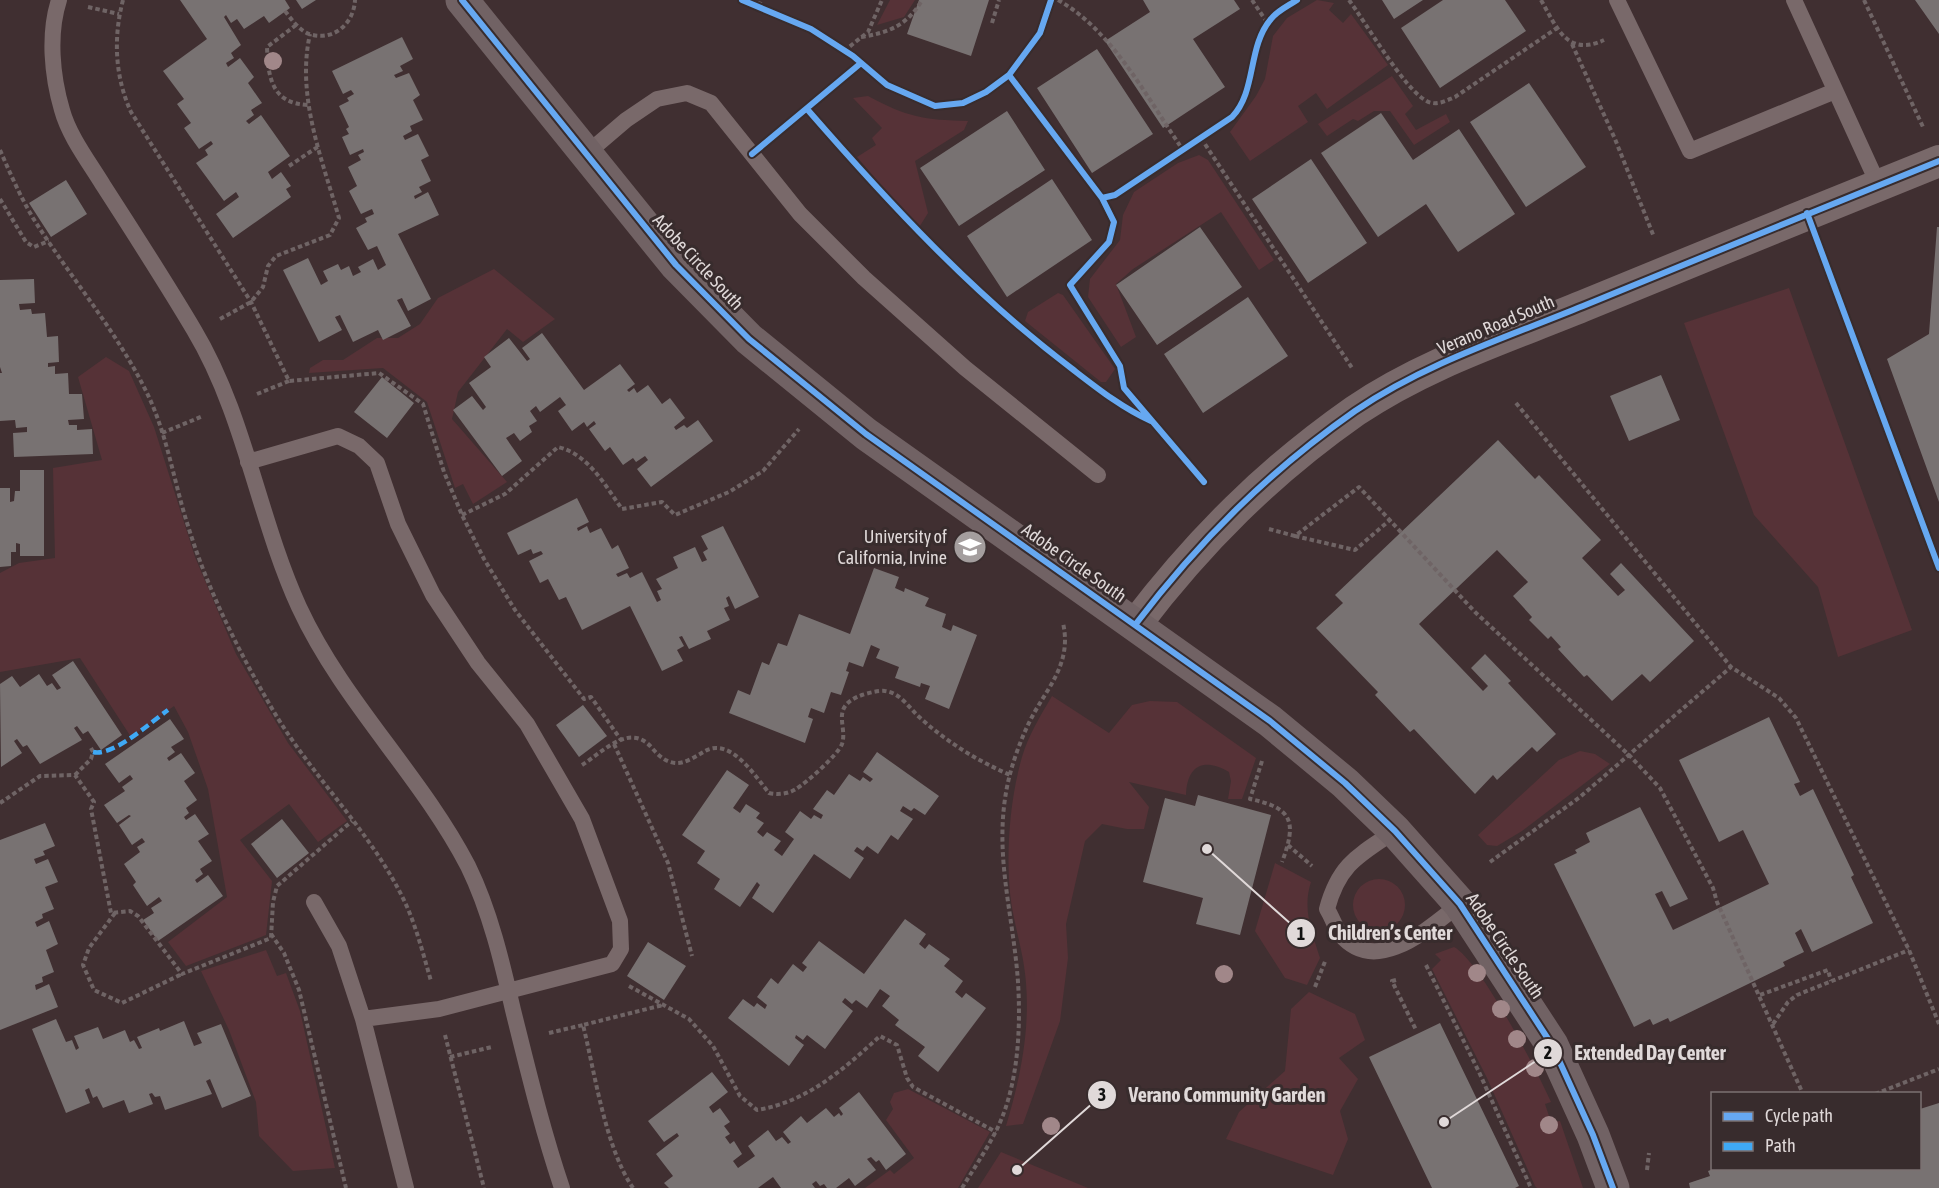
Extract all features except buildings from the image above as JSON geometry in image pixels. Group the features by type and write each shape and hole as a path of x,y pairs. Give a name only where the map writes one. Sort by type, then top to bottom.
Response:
{"street":[{"name":"Adobe Circle South","path":"462,0 676,266 749,339 866,434 1270,722 1345,783 1395,831 1460,904 1552,1045 1593,1135 1613,1188"},
{"name":"Verano Road South","path":"1135,625 1195,549 1233,510 1297,454 1357,410 1413,377 1496,338 1580,307 1939,161"}],"lane":[{"path":"59,0 53,19 53,61 62,112 83,152 196,333 229,405 269,532 300,608 326,657 372,727 430,801 468,868 491,922 543,1132 562,1188"},
{"path":"1617,0 1690,151 1835,91"},
{"path":"1794,0 1878,184"},
{"path":"585,154 626,120 657,99 687,93 711,103 800,214 864,278 964,368 1098,475"},
{"path":"248,462 338,436 359,446 377,464 398,524 432,595 478,663 527,724 561,779 582,819 620,921 621,949 612,964 439,1009 363,1019"},
{"path":"1395,831 1352,860 1333,885 1327,909 1341,934 1363,950 1391,950 1414,940 1460,904"},
{"path":"314,902 339,946 363,1019 406,1188"}],"path":[{"path":"123,0 116,41 123,94 142,132 251,302 289,381 380,373 423,404 444,472 462,515 515,610 584,699 591,697 621,740"},
{"path":"285,11 296,25 310,34 326,35 340,30 351,20 355,0"},
{"path":"844,51 868,32 882,0"},
{"path":"861,37 903,24 914,14 922,0"},
{"path":"992,22 999,0"},
{"path":"1058,0 1075,10 1099,30 1183,150"},
{"path":"1252,0 1269,21 1263,32"},
{"path":"1349,0 1410,87 1426,102 1440,104 1455,97 1557,28"},
{"path":"1541,0 1557,28 1572,44 1615,139 1654,237"},
{"path":"1865,1 1923,127"},
{"path":"750,3 760,3 769,11"},
{"path":"296,25 267,47 268,66 279,95 295,105 309,105"},
{"path":"1572,44 1585,46 1595,44 1632,27"},
{"path":"196,333 251,302 263,287 268,266 276,256 330,236 339,218 309,105 305,65 310,34"},
{"path":"836,46 853,56"},
{"path":"1174,156 1209,132"},
{"path":"1201,138 1352,368"},
{"path":"289,166 319,146"},
{"path":"0,150 17,189 49,241 103,318 147,393 167,447 202,568 233,635 270,706 305,761 352,821 407,908 420,941 439,1009 484,1188"},
{"path":"0,199 26,242 34,246 49,241"},
{"path":"1516,404 1731,667 1779,698 1796,718 1908,950 1939,1024"},
{"path":"462,515 505,494 558,447 572,450 596,472 622,508 662,502 675,515 729,492 763,471 802,426"},
{"path":"1295,536 1359,486 1475,612 1630,756 1660,788 1713,888 1717,902 1802,1092"},
{"path":"1233,510 1258,527 1355,550 1391,519"},
{"path":"962,1188 996,1132 1012,1084 1018,1034 1018,981 1001,866 1002,833 1010,775 1028,726 1052,687 1067,642 1063,623"},
{"path":"1490,862 1580,797 1731,667"},
{"path":"561,779 614,744 635,735 645,740 660,757 675,763 687,760 710,748 724,749 738,756 769,793 787,793 796,789 838,749 842,743 840,718 848,704 862,695 885,691 902,698 918,716 972,758 1010,775"},
{"path":"614,744 653,825 668,863 692,956"},
{"path":"0,803 40,776 75,775 91,759 93,752 91,747"},
{"path":"1264,757 1250,799 1272,804 1288,815 1291,828 1282,862"},
{"path":"75,775 94,802 91,809 111,913 129,910 138,916 182,974"},
{"path":"115,913 89,948 83,965 94,990 122,1003 182,974 271,938 273,902 278,886 352,821"},
{"path":"271,934 284,953 299,990 346,1188"},
{"path":"1414,940 1479,1072 1531,1188"},
{"path":"1772,1025 1788,1002 1797,995 1908,950"},
{"path":"612,964 626,985 689,1019 713,1046 740,1096 757,1110 777,1107 834,1078 880,1036 897,1045 907,1078 913,1086 996,1132"},
{"path":"1418,969 1426,965"},
{"path":"1760,995 1828,970 1831,981"},
{"path":"1401,977 1392,981 1416,1030"},
{"path":"633,1188 624,1174 612,1143 583,1025 663,1005"},
{"path":"1880,1092 1939,1069"}],"shaded area":[{"name":"University of California, Irvine","path":"0,0 1939,0 1939,1188 0,1188"},
{"path":"890,0 915,0 904,17 877,25"},
{"path":"1317,0 1334,3 1329,10 1343,23 1351,14 1388,65 1327,109 1316,93 1298,106 1308,122 1250,161 1230,132 1256,96 1265,79 1273,36 1287,18"},
{"path":"1392,76 1413,106 1405,114 1416,130 1446,114 1450,122 1414,145 1390,111 1374,111 1358,121 1353,119 1327,136 1318,124"},
{"path":"868,96 894,109 916,116 968,121 964,130 915,161 928,213 918,229 857,157 876,145 872,138 882,128 853,98"},
{"path":"1199,155 1208,160 1274,260 1259,270 1221,212 1133,269 1116,284 1136,337 1121,347 1088,297 1090,279 1120,240 1123,215 1134,192 1178,163"},
{"path":"494,269 555,319 523,342 507,329 458,392 452,419 507,482 473,504 463,484 455,488 427,402 383,368 309,373 310,368 323,360 343,360 377,338 398,338 420,324 438,298"},
{"path":"1789,288 1912,630 1838,657 1818,587 1754,515 1684,323"},
{"path":"1058,293 1063,295 1115,369 1106,382 1101,382 1025,321 1028,312"},
{"path":"106,357 129,371 154,427 195,557 236,654 288,743 347,821 318,842 289,804 240,840 272,881 266,935 186,966 168,942 227,897 208,789 188,732 174,706 131,737 80,658 0,672 0,573 19,563 55,558 53,468 102,460 78,377"},
{"path":"1052,696 1109,733 1132,705 1150,701 1177,702 1256,758 1242,799 1228,799 1231,781 1229,772 1211,765 1198,767 1193,771 1189,777 1186,795 1129,782 1149,807 1144,829 1127,829 1102,824 1085,841 1066,924 1068,958 1060,1021 1023,1124 1006,1126 1016,1091 1027,1019 1025,971 1010,893 1008,860 1010,825 1014,790 1025,749"},
{"path":"1580,751 1595,754 1610,764 1522,831 1497,846 1487,845 1478,835 1559,760"},
{"path":"1275,863 1311,882 1308,892 1308,911 1320,958 1307,985 1285,978 1255,931"},
{"path":"1379,879 1393,883 1401,891 1405,905 1401,919 1393,927 1379,931 1365,927 1357,919 1353,905 1357,891 1365,883"},
{"path":"1454,947 1465,956 1492,994 1534,1067 1551,1102 1545,1104 1551,1122 1560,1121 1583,1188 1537,1188 1535,1186 1487,1078 1432,969 1441,960 1435,954"},
{"path":"266,950 277,976 286,973 300,1011 335,1168 293,1171 259,1136 256,1102 229,1030 201,971"},
{"path":"1309,992 1355,1014 1365,1040 1339,1058 1358,1079 1340,1111 1348,1139 1333,1175 1226,1139 1239,1112 1285,1071 1291,1009"},
{"path":"908,1089 990,1132 958,1188 865,1188 890,1170 894,1174 914,1158 886,1120 893,1109 890,1102 894,1093"},
{"path":"1001,1152 1088,1188 978,1188"}],"marked path":[{"path":"93,752 101,752 121,744 168,710"}],"cycle path":[{"path":"462,0 676,265 749,339 866,434 1270,721 1345,783 1395,831 1460,904 1552,1045 1593,1135 1613,1188"},
{"path":"742,0 811,29 853,56 887,85 935,106 963,103 986,92 1009,75 1040,33 1051,0"},
{"path":"1009,75 1102,198 1115,195 1232,117 1245,95 1263,30 1276,14 1297,0"},
{"path":"752,154 861,63"},
{"path":"807,109 900,212 1000,309 1100,390 1151,421"},
{"path":"1135,625 1184,565 1236,509 1323,434 1382,394 1466,352 1939,161"},
{"path":"1102,198 1114,222 1109,242 1070,285 1120,366 1124,388 1204,482"},
{"path":"1807,213 1939,568"}],"place":[{"name":"University of California, Irvine","path":"970,547"},
{"name":"Children’s Center","path":"1207,849"},
{"name":"Extended Day Center","path":"1444,1122"},
{"name":"Verano Community Garden","path":"1017,1170"}]}
